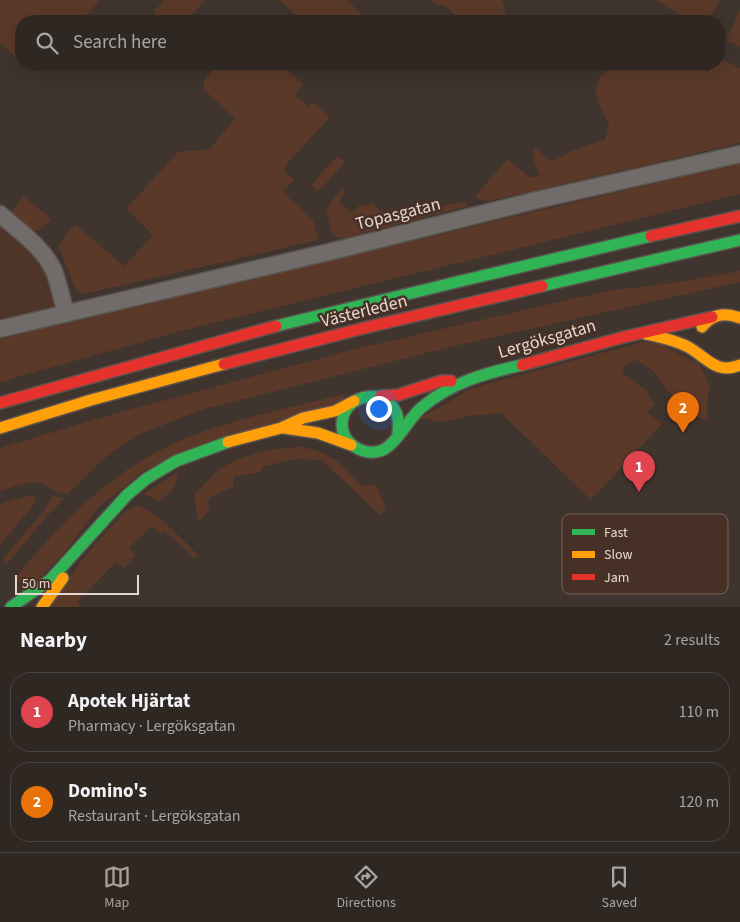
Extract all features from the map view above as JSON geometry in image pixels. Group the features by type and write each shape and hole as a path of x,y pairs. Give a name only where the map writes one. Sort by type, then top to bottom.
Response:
{"main road":[{"name":"Västerleden","path":"0,403 215,343 373,302 740,216"},
{"name":"Västerleden","path":"0,428 163,380 405,319 740,240"},
{"name":"Lergöksgatan","path":"12,607 50,580 127,495 146,480 176,462 220,444 280,428 303,418 335,411 362,396 398,395 441,381 467,380 637,333 721,314 737,315"},
{"path":"702,356 698,348 700,330 705,322 712,317"},
{"name":"Lergöksgatan","path":"637,333 668,338 702,356 716,368 735,368 740,364"},
{"name":"Lergöksgatan","path":"280,428 304,429 334,436 359,450 369,453 379,452 394,442 398,434 424,406 467,380"},
{"path":"381,396 395,407 400,425 398,434"},
{"path":"351,445 345,437 342,427 345,413 354,401"},
{"name":"Lergöksgatan","path":"42,607 103,520"}],"street":[{"name":"Topasgatan","path":"0,329 320,254 537,200 740,154"},
{"path":"0,214 37,247 47,259 54,273 66,313"}],"shaded area":[{"path":"0,0 100,0 86,15 15,15 15,57 0,43"},
{"path":"164,0 205,0 191,15 155,15 155,10"},
{"path":"279,0 347,0 363,15 296,15"},
{"path":"431,0 502,0 507,15 456,15 447,7 434,3"},
{"path":"655,0 720,0 711,15 681,15"},
{"path":"740,10 740,47 726,40"},
{"path":"725,61 740,68 740,143 490,201 481,200 475,196 508,159 530,178 540,175 535,165 535,148 552,162 573,150 605,140 609,123 601,109 595,89 602,75 609,70 704,70 708,72 709,70 725,70"},
{"path":"212,70 287,70 303,84 295,95 308,106 313,102 330,117 287,164 284,170 294,180 283,192 313,221 319,240 84,294 76,290 58,245 75,224 124,266 153,235 126,209 178,152 210,149 235,118 204,90 204,81"},
{"path":"337,156 345,162 320,190 316,191 312,184"},
{"path":"740,163 740,194 181,331 0,382 0,339"},
{"path":"342,189 346,192 338,201 352,213 360,205 366,206 373,203 385,215 392,218 461,202 468,206 340,239 333,235 327,210"},
{"path":"24,196 51,219 38,230 28,226 12,211"},
{"path":"0,207 50,250 74,303 78,320 0,339"},
{"path":"740,271 740,282 450,347 204,409 140,434 108,455 68,494 57,492 38,483 21,484 0,491 0,448 106,416 355,349 607,291 672,283"},
{"path":"642,342 658,343 699,364 710,386 707,420 699,418 667,390 653,371 636,360 625,365 622,373 646,390 655,405 646,411 662,424 591,500 501,413 468,416 443,422 420,418 473,388"},
{"path":"344,394 346,399 146,469 99,507 64,553 27,591 16,577 52,535 92,497 114,479 161,450 186,438 224,425"},
{"path":"303,447 321,452 336,460 361,485 376,484 386,509 380,515 322,460 295,459 262,467 261,472 234,477 233,487 210,497 207,503 210,510 199,522 194,494 220,469 248,456 283,448"},
{"path":"179,471 173,490 159,501 143,494"},
{"path":"33,494 36,497 34,504 0,545 0,504"},
{"path":"52,496 64,499 7,564 3,559 45,509"},
{"path":"138,506 155,515 198,555 194,558 165,531 161,534 152,526 129,548 136,555 124,568 115,563 77,602 81,607 51,607 80,562 124,512"}],"traffic: fast":[{"path":"276,326 651,236"},
{"path":"542,286 740,240"},
{"path":"398,434 398,421 394,408 387,401 378,397 359,399 350,405 344,413 343,431 349,442 354,447 366,452 380,451 391,444 416,413 432,399 468,380 522,365"},
{"path":"11,607 50,580 127,495 146,479 176,461 228,442"}],"traffic: slow":[{"path":"702,327 710,319 719,315 740,318"},
{"path":"646,334 683,345 695,351 712,364 724,368 740,365"},
{"path":"0,428 91,400 224,364"},
{"path":"228,442 281,428 303,418 335,411 354,401"},
{"path":"284,428 318,433 351,445"},
{"path":"42,607 63,578"}],"traffic: jam":[{"path":"651,236 740,216"},
{"path":"224,364 368,327 542,286"},
{"path":"522,365 624,337 712,317"},
{"path":"0,403 276,326"},
{"path":"381,396 398,395 441,381 451,381"}],"place":[{"name":"Domino's","path":"683,433"},
{"name":"Apotek Hjärtat","path":"639,492"}]}
